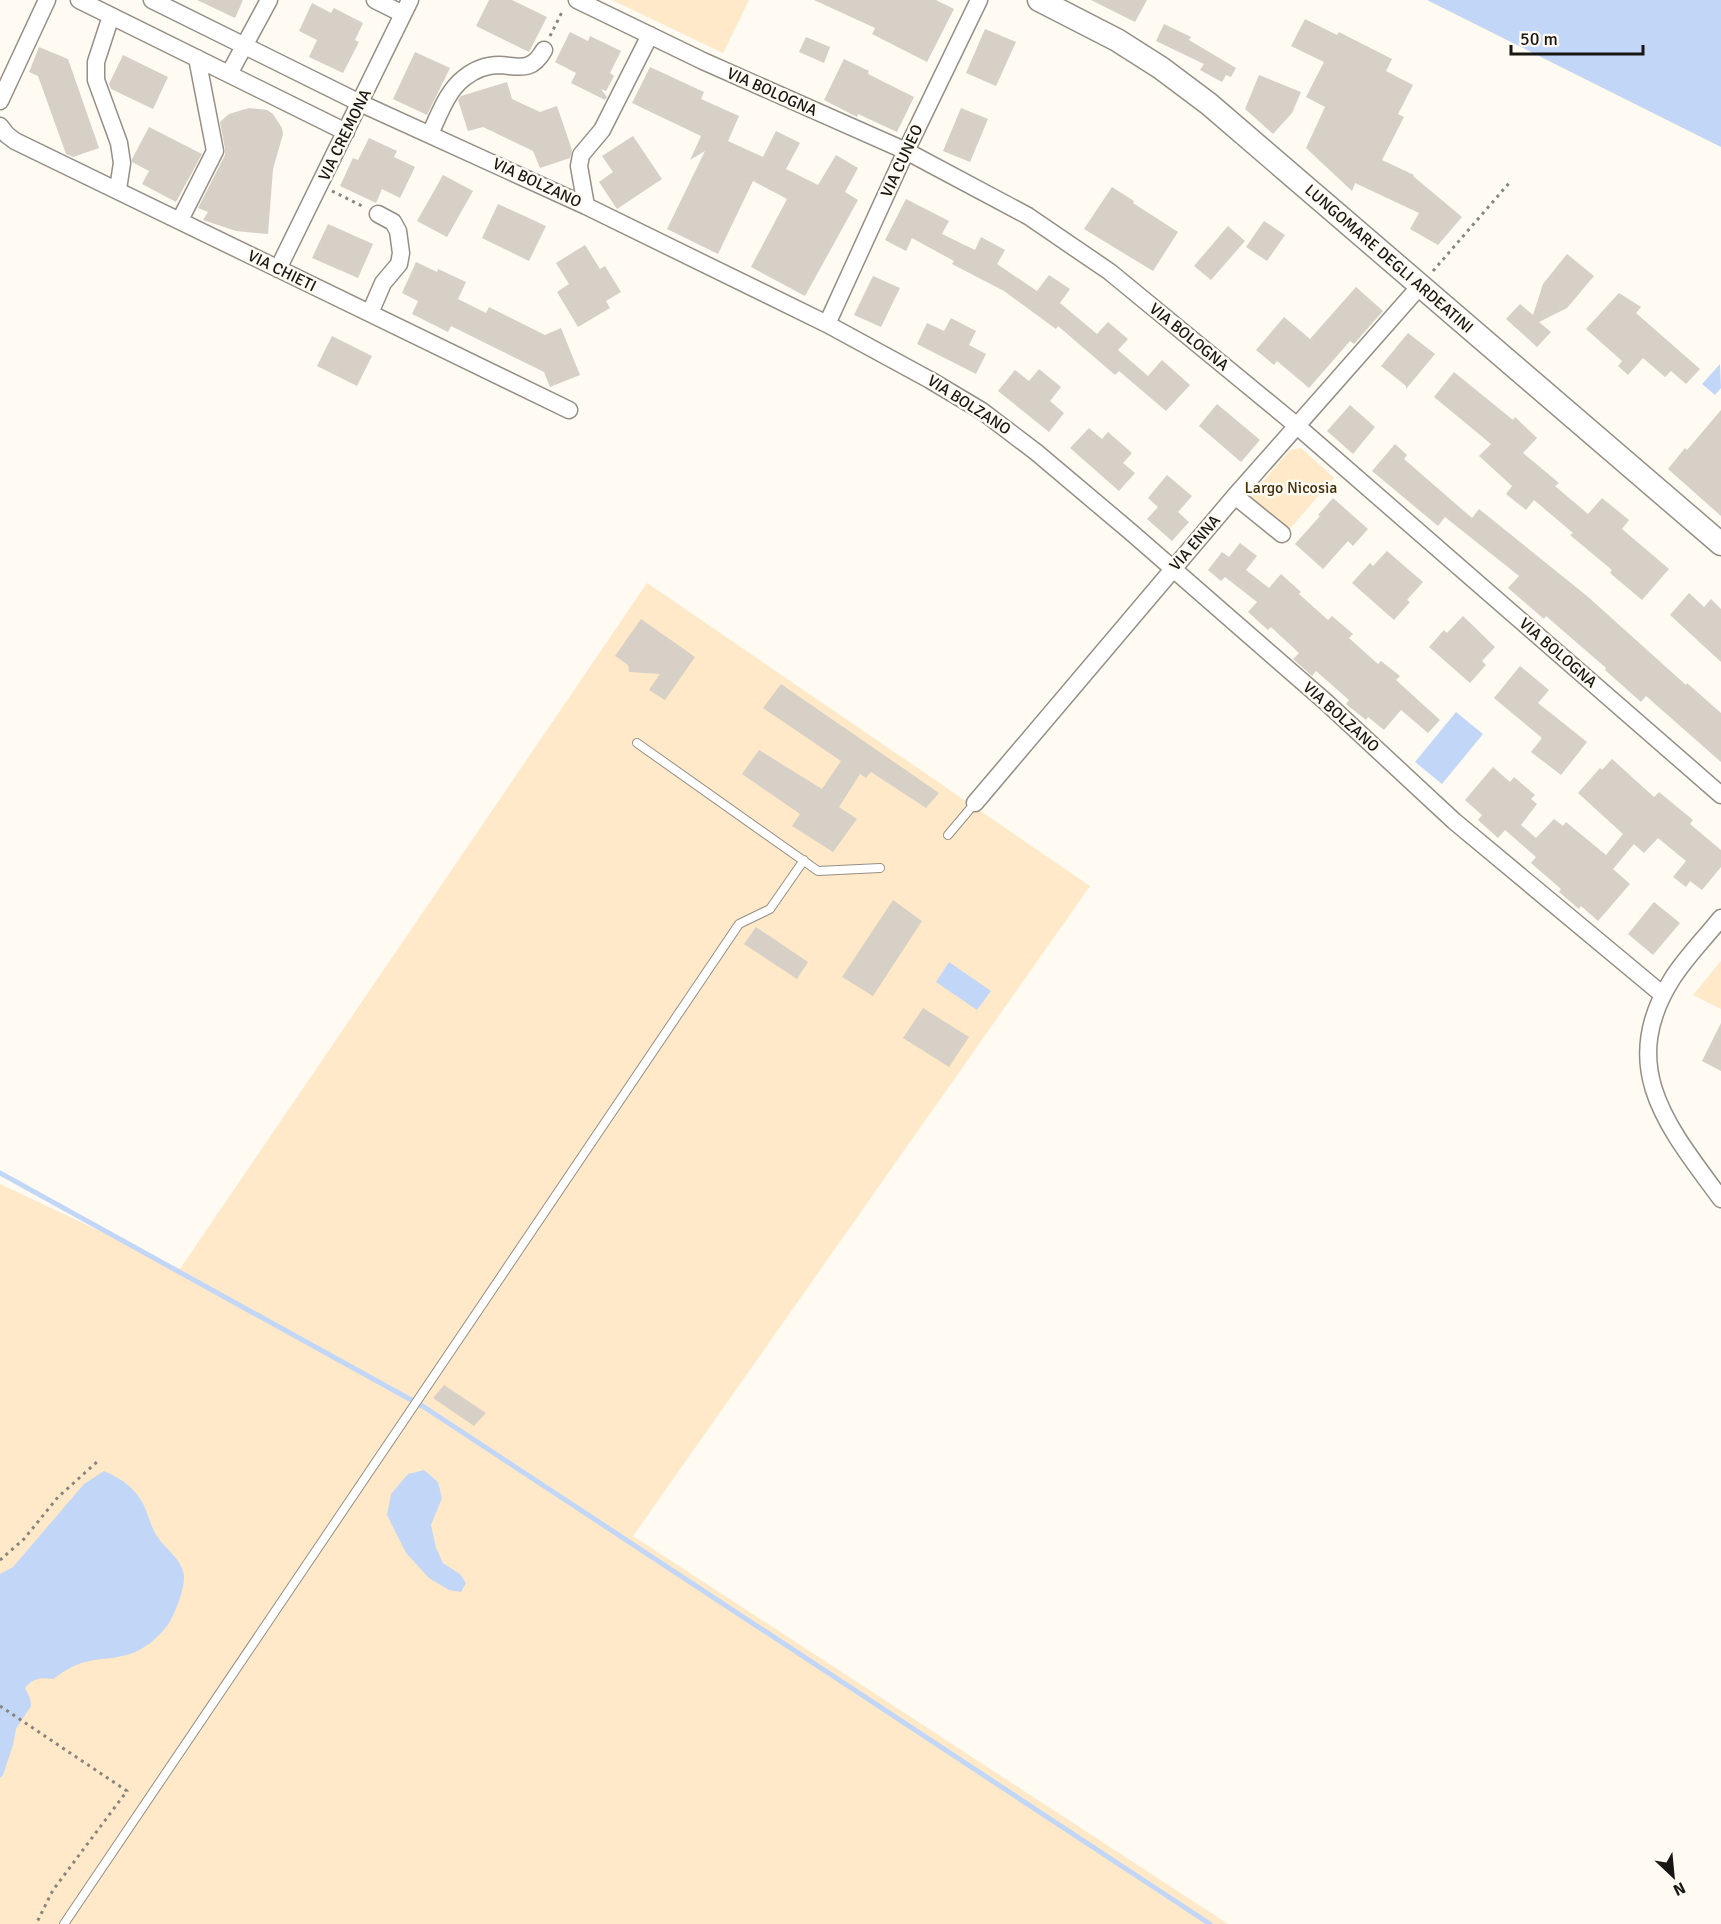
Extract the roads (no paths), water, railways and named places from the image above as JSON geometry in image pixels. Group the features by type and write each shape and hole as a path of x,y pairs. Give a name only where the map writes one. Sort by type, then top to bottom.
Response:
{"main road":[{"name":"LUNGOMARE DEGLI ARDEATINI","path":"1039,0 1117,40 1183,84 1224,116 1721,544"}],"street":[{"path":"0,101 47,0"},
{"path":"79,0 346,132"},
{"name":"VIA BOLZANO","path":"152,0 360,103 586,206 827,324 982,411 1036,452 1173,568 1327,703 1454,821 1663,995"},
{"path":"229,74 269,0"},
{"path":"375,0 406,7"},
{"name":"VIA CUNEO","path":"827,324 906,151 979,0"},
{"name":"VIA BOLOGNA","path":"572,2 906,151 1022,212 1081,251 1110,272 1296,425 1721,795"},
{"name":"VIA CREMONA","path":"278,269 406,7"},
{"path":"111,16 96,62 96,80 119,143 122,163 117,189"},
{"path":"586,206 579,166 581,155 602,130 650,35"},
{"path":"430,134 450,94 464,78 492,65 524,67 537,60 544,50"},
{"path":"180,220 215,152 197,58"},
{"name":"VIA CHIETI","path":"0,126 15,141 568,410"},
{"path":"370,313 383,283 399,264 401,253 398,231 393,222 378,214"},
{"name":"VIA ENNA","path":"975,803 1296,425 1420,286"},
{"path":"1235,496 1282,534"},
{"path":"1721,918 1677,971 1663,995 1648,1044 1648,1069 1656,1100 1671,1128 1721,1199"}],"lane":[{"path":"636,742 818,871 880,868"},
{"path":"948,835 975,803"},
{"path":"64,1924 739,924 770,909 804,860"}],"water":[{"path":"1427,0 1721,0 1721,147"},
{"path":"1720,364 1721,388 1715,395 1702,384"},
{"path":"1456,712 1483,734 1442,784 1415,762"},
{"path":"949,962 991,991 977,1010 936,982"},
{"path":"424,1470 438,1482 442,1498 431,1525 436,1548 443,1563 460,1574 466,1583 461,1592 449,1590 429,1578 406,1553 387,1515 391,1494 408,1474"},
{"path":"104,1471 124,1482 134,1491 143,1503 157,1536 181,1565 184,1581 178,1603 163,1631 140,1650 124,1656 81,1663 53,1679 44,1678 31,1682 25,1688 31,1706 16,1729 13,1745 0,1778 0,1574 13,1567 84,1484"}],"waterway":[{"path":"0,1173 424,1407 1210,1924"}],"park label":[{"name":"Largo Nicosia","path":"1291,488"}]}
